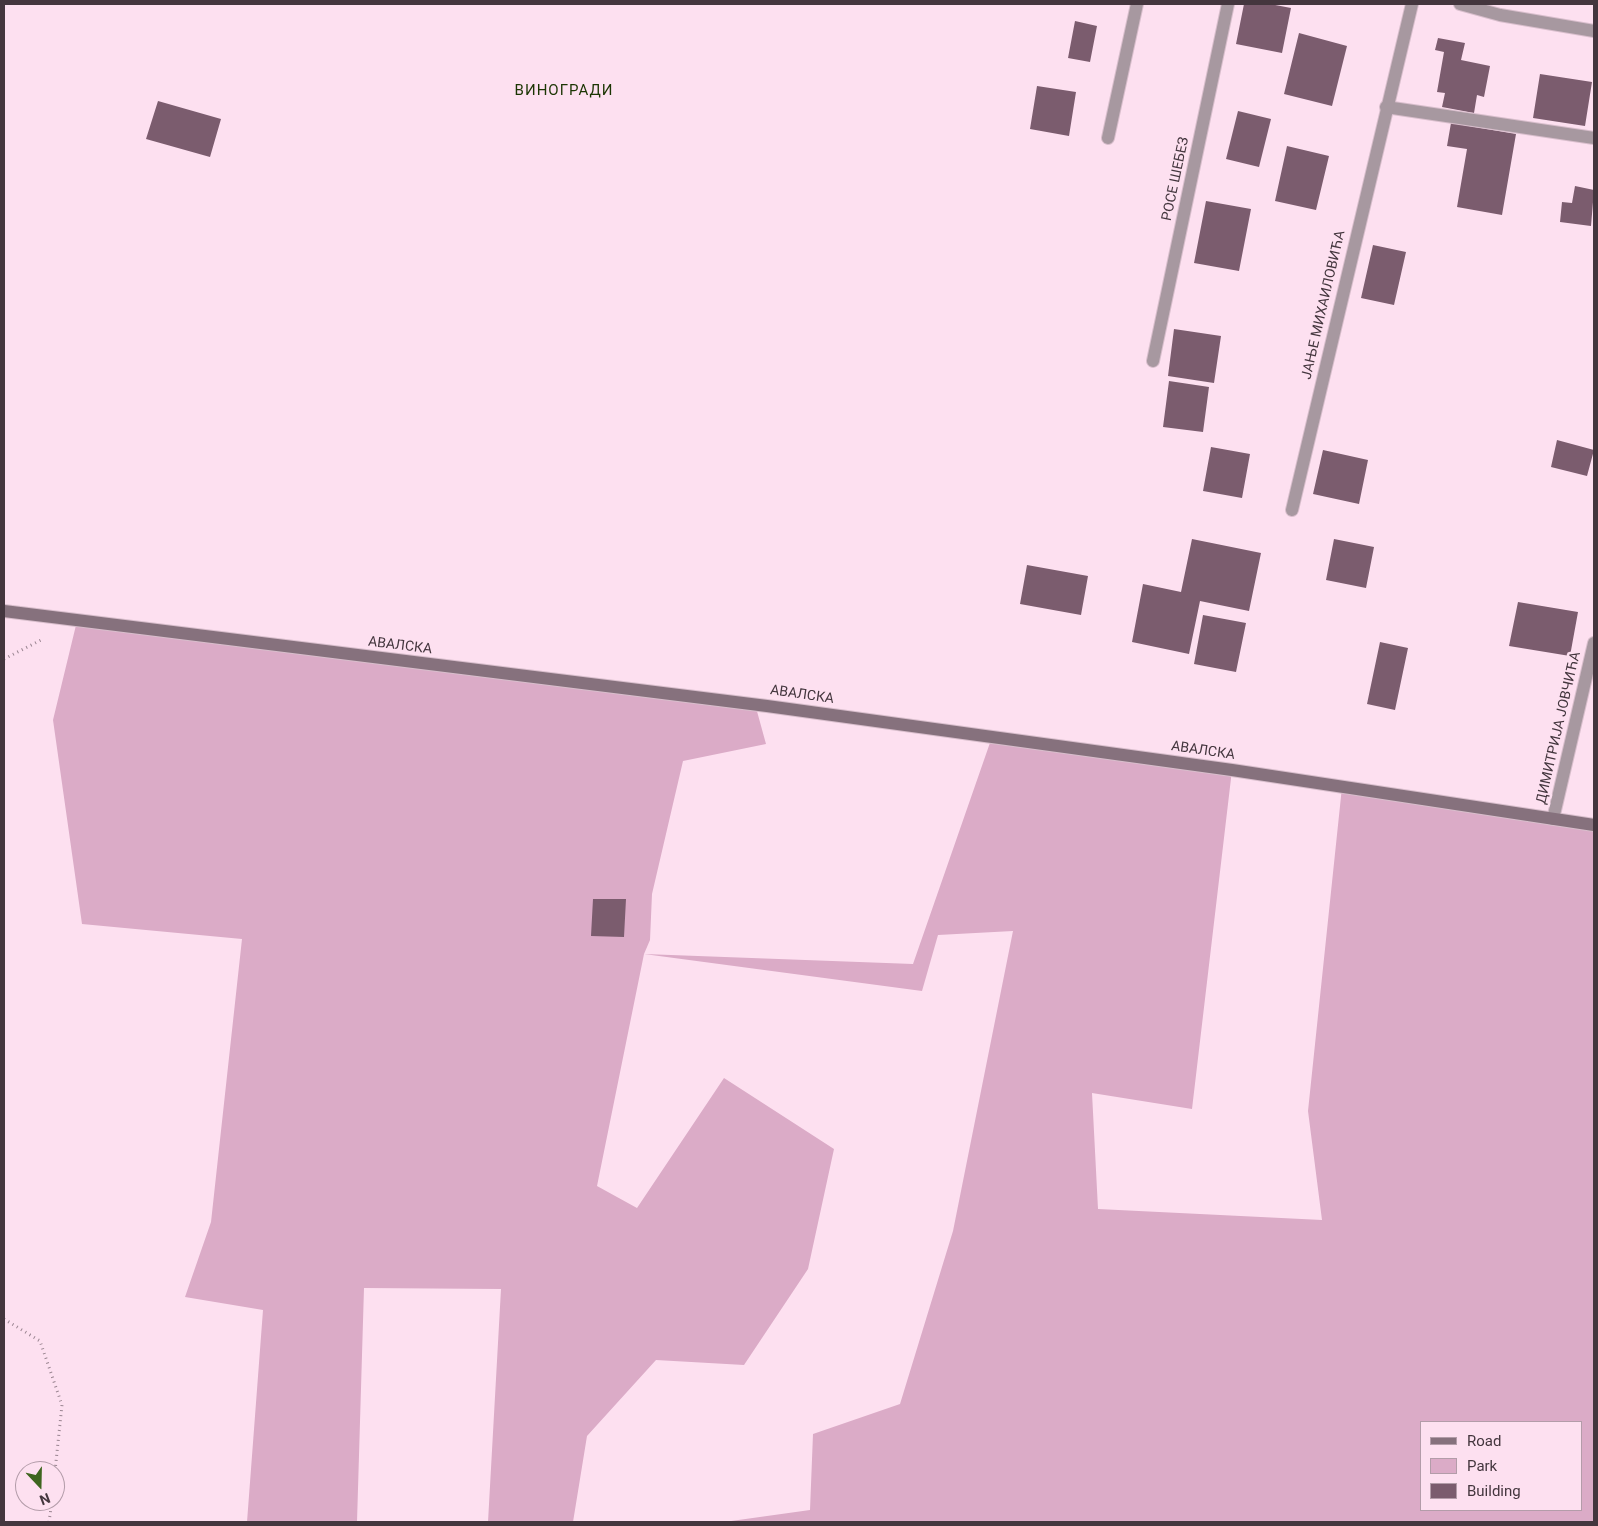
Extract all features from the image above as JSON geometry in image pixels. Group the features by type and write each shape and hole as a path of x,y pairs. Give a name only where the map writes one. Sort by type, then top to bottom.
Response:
{"main road":[{"name":"АВАЛСКА","path":"4,611 761,705 1232,770 1594,825"}],"street":[{"path":"1108,138 1137,4"},
{"name":"РОСЕ ШЕБЕЗ","path":"1153,361 1228,4"},
{"name":"ЈАЊЕ МИХАИЛОВИЋА","path":"1292,510 1386,107 1412,4"},
{"path":"1460,4 1500,15 1594,31"},
{"path":"1386,107 1594,138"},
{"name":"ДИМИТРИЈА ЈОВЧИЋА","path":"1553,820 1594,643"}],"path":[{"path":"4,659 44,638"},
{"path":"4,1319 40,1341 62,1405 56,1461"}],"green space":[{"path":"77,621 755,704 766,744 683,761 652,894 650,940 644,954 597,1186 637,1208 724,1078 834,1149 808,1269 744,1365 656,1360 587,1436 573,1522 488,1522 501,1289 364,1288 357,1522 247,1522 263,1310 185,1297 211,1222 242,939 82,924 53,720"},
{"path":"992,737 1232,770 1192,1109 1092,1093 1098,1209 1322,1220 1308,1111 1342,787 1594,825 1594,1522 724,1522 810,1510 813,1434 900,1404 953,1231 1013,931 938,935 922,991 644,954 913,964"}],"building":[{"path":"1244,4 1270,4 1291,8 1282,53 1236,44"},
{"path":"1075,21 1097,26 1090,62 1068,58"},
{"path":"1299,33 1347,46 1332,106 1284,94"},
{"path":"1438,38 1465,43 1461,60 1490,66 1484,97 1477,95 1474,113 1442,107 1445,93 1437,92 1444,52 1435,50"},
{"path":"1540,74 1592,82 1585,126 1533,118"},
{"path":"1037,86 1076,92 1069,136 1030,129"},
{"path":"158,101 221,119 210,157 146,139"},
{"path":"1238,111 1271,119 1259,167 1226,159"},
{"path":"1451,123 1516,134 1502,215 1457,207 1467,149 1447,146"},
{"path":"1287,146 1329,156 1316,210 1275,201"},
{"path":"1575,186 1594,190 1591,226 1560,222 1562,202 1572,203"},
{"path":"1206,201 1251,209 1239,271 1194,263"},
{"path":"1373,245 1406,252 1394,305 1361,298"},
{"path":"1174,329 1221,336 1214,383 1168,376"},
{"path":"1169,381 1209,387 1203,432 1163,427"},
{"path":"1557,440 1594,450 1587,476 1551,467"},
{"path":"1211,447 1250,454 1242,498 1203,491"},
{"path":"1323,450 1368,460 1359,504 1313,494"},
{"path":"1192,539 1261,553 1249,611 1200,601 1189,654 1132,642 1143,584 1181,592"},
{"path":"1334,539 1374,547 1366,588 1326,580"},
{"path":"1027,565 1088,576 1081,615 1020,604"},
{"path":"1518,602 1578,612 1570,656 1509,646"},
{"path":"1203,615 1246,623 1236,672 1194,664"},
{"path":"1380,642 1408,648 1395,710 1367,704"},
{"path":"593,899 626,899 624,937 591,936"}],"district":[{"name":"ВИНОГРАДИ","path":"564,91"}]}
